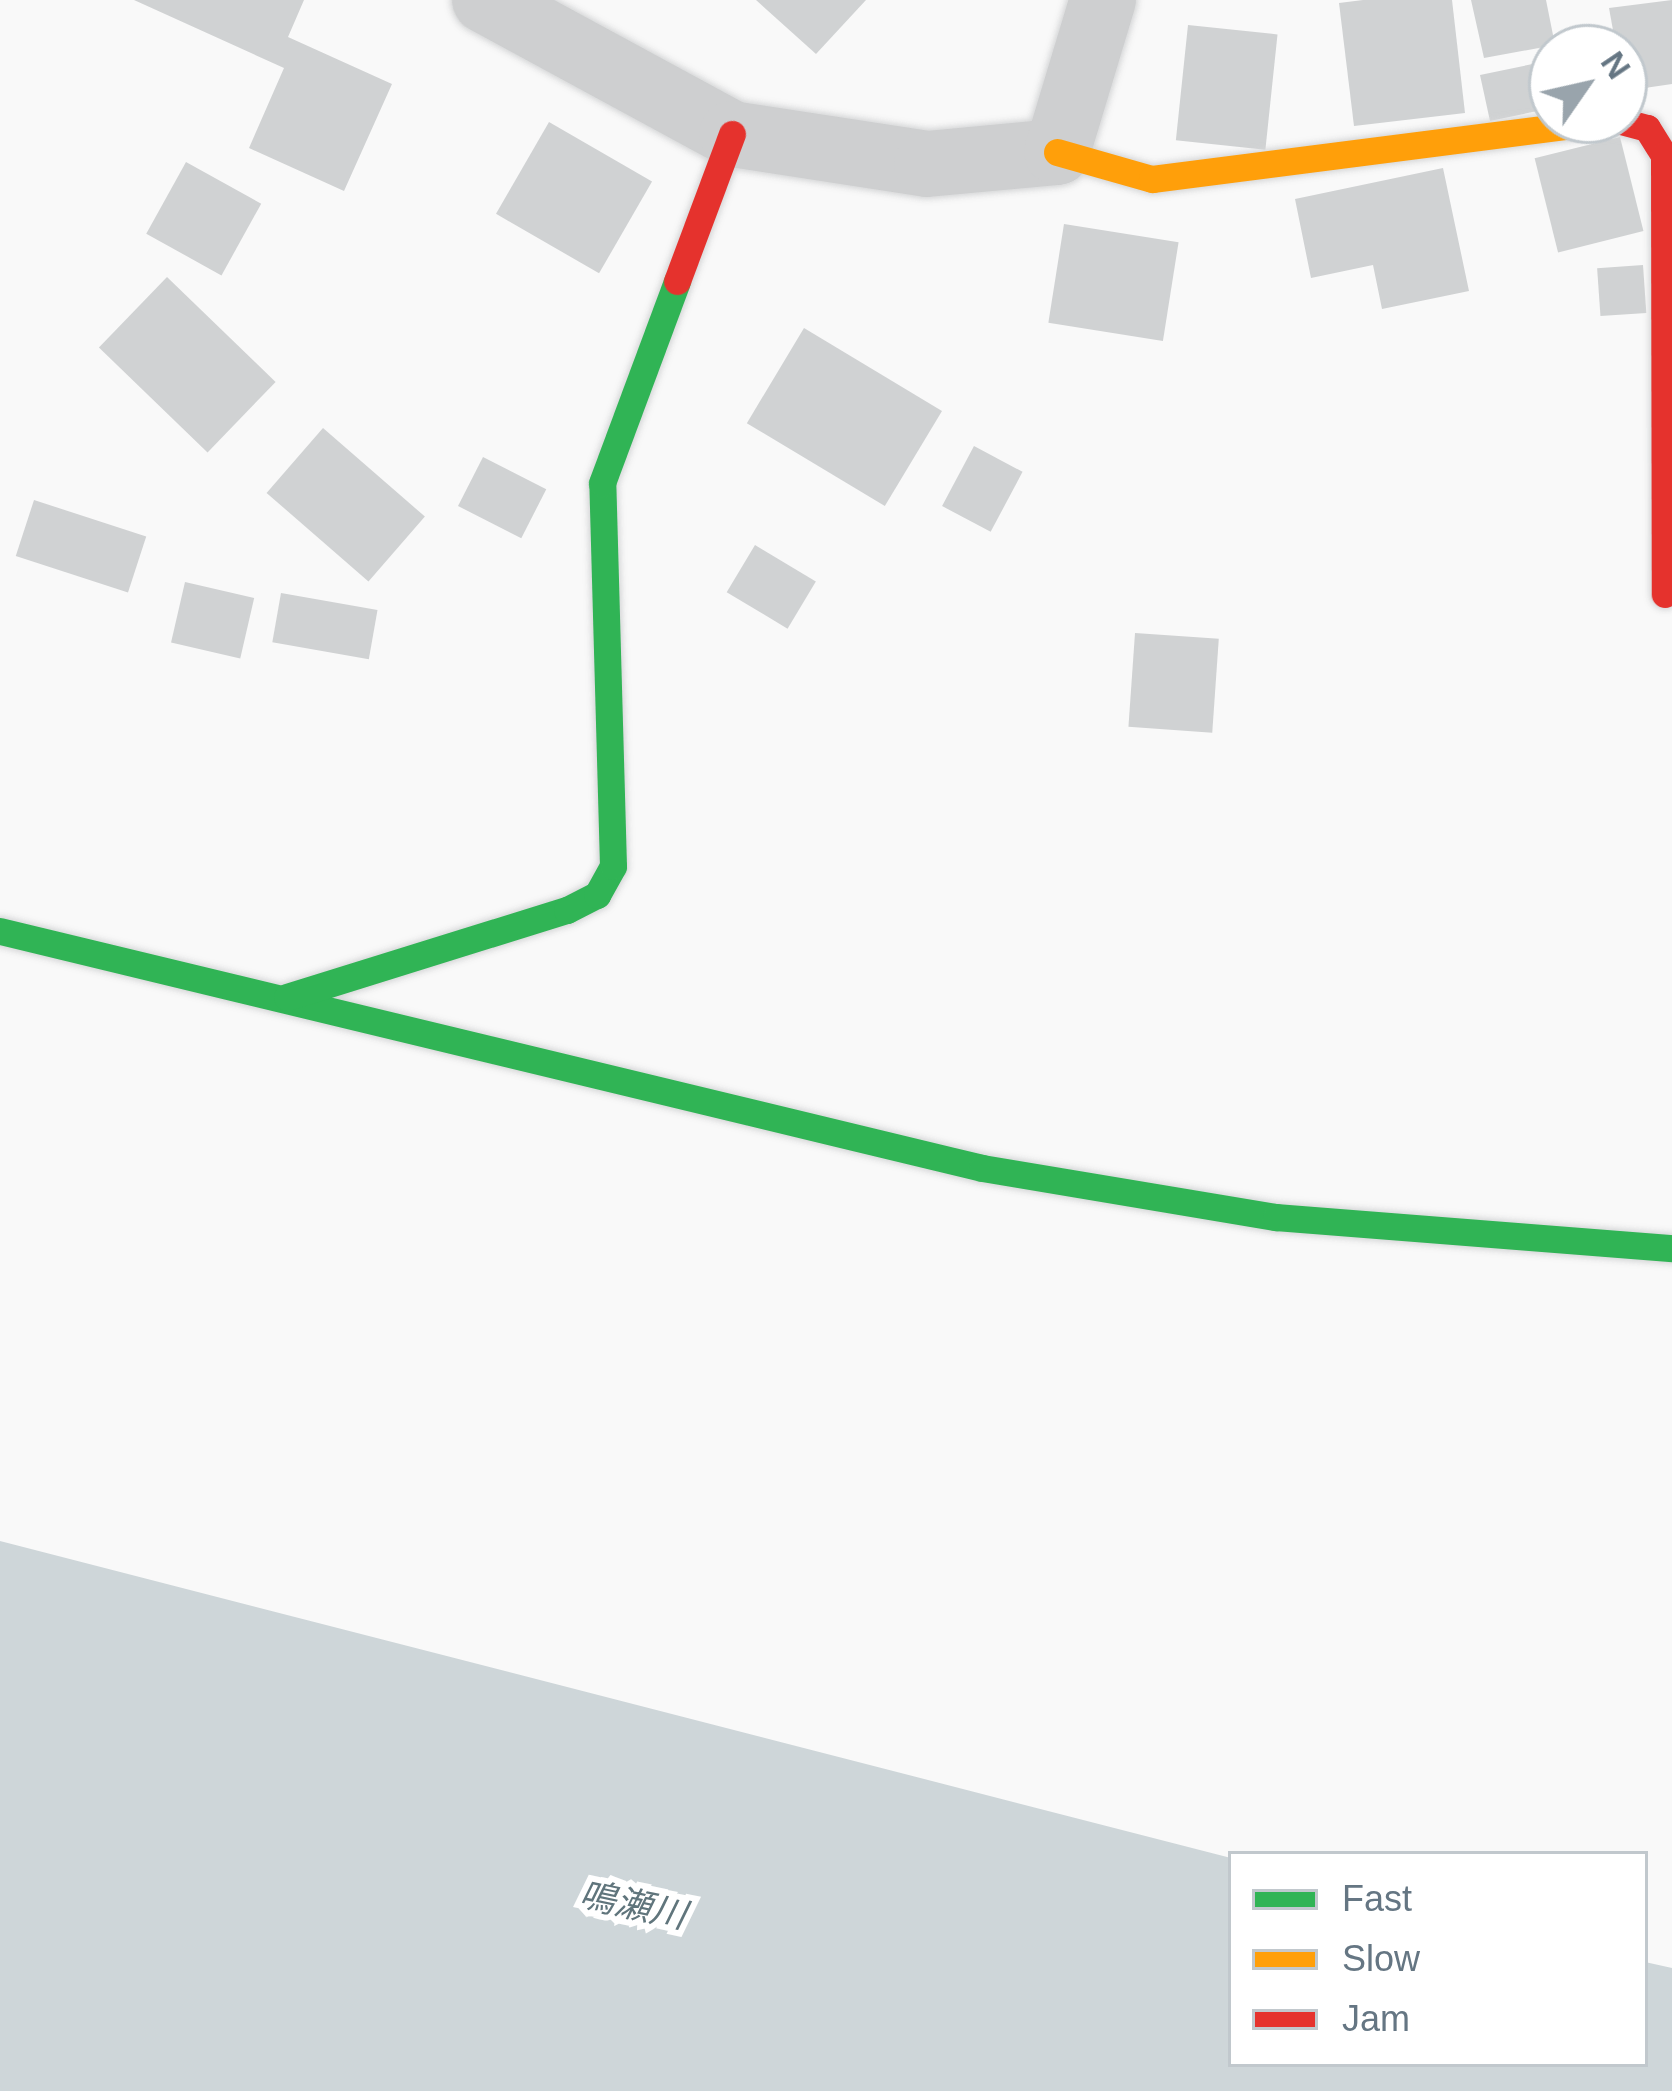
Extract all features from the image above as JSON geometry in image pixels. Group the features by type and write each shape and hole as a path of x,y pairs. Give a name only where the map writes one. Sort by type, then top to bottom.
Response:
{"street":[{"path":"484,0 732,134 927,164 1057,152 1152,179 1528,131"},
{"path":"1057,152 1103,0"},
{"path":"1648,130 1664,154 1665,594"},
{"path":"287,998 567,910 597,895 613,866 602,483 732,134"},
{"path":"0,931 982,1168 1276,1217 1672,1248"}],"water":[{"name":"鳴瀬川","path":"0,1541 1228,1857 1228,2067 1648,2067 1648,1963 1672,1968 1672,2091 0,2091"}],"building":[{"path":"134,0 304,0 288,37 392,84 344,191 249,148 284,68"},
{"path":"756,0 866,0 816,54"},
{"path":"1452,0 1465,113 1354,126 1339,3"},
{"path":"1471,0 1546,0 1551,24 1528,24 1528,50 1484,58"},
{"path":"1672,0 1672,84 1648,88 1648,24 1612,24 1609,8"},
{"path":"1188,25 1278,34 1265,150 1176,140"},
{"path":"1528,65 1528,113 1490,121 1480,75"},
{"path":"549,122 652,182 599,273 496,214"},
{"path":"1592,144 1622,144 1643,231 1558,252 1535,158"},
{"path":"186,162 261,204 221,275 146,234"},
{"path":"1443,168 1469,291 1382,309 1373,265 1311,278 1295,199"},
{"path":"1064,224 1179,242 1163,341 1048,323"},
{"path":"1643,265 1646,313 1600,316 1597,268"},
{"path":"167,277 276,382 208,452 99,347"},
{"path":"804,328 942,411 885,506 747,423"},
{"path":"323,428 425,517 368,581 267,493"},
{"path":"974,446 1023,472 991,532 942,506"},
{"path":"483,457 546,489 521,538 458,506"},
{"path":"34,500 146,536 128,593 16,556"},
{"path":"755,545 816,582 788,629 727,592"},
{"path":"185,582 254,598 240,658 171,642"},
{"path":"281,593 378,610 369,659 272,642"},
{"path":"1135,633 1219,639 1212,733 1128,727"}],"traffic: fast":[{"path":"287,997 567,910 597,895 613,866 602,483 677,281"},
{"path":"0,931 982,1168 1276,1217 1672,1248"}],"traffic: slow":[{"path":"1057,152 1152,179 1528,131"}],"traffic: jam":[{"path":"1648,130 1664,155 1665,594"},
{"path":"677,281 732,134"}]}
